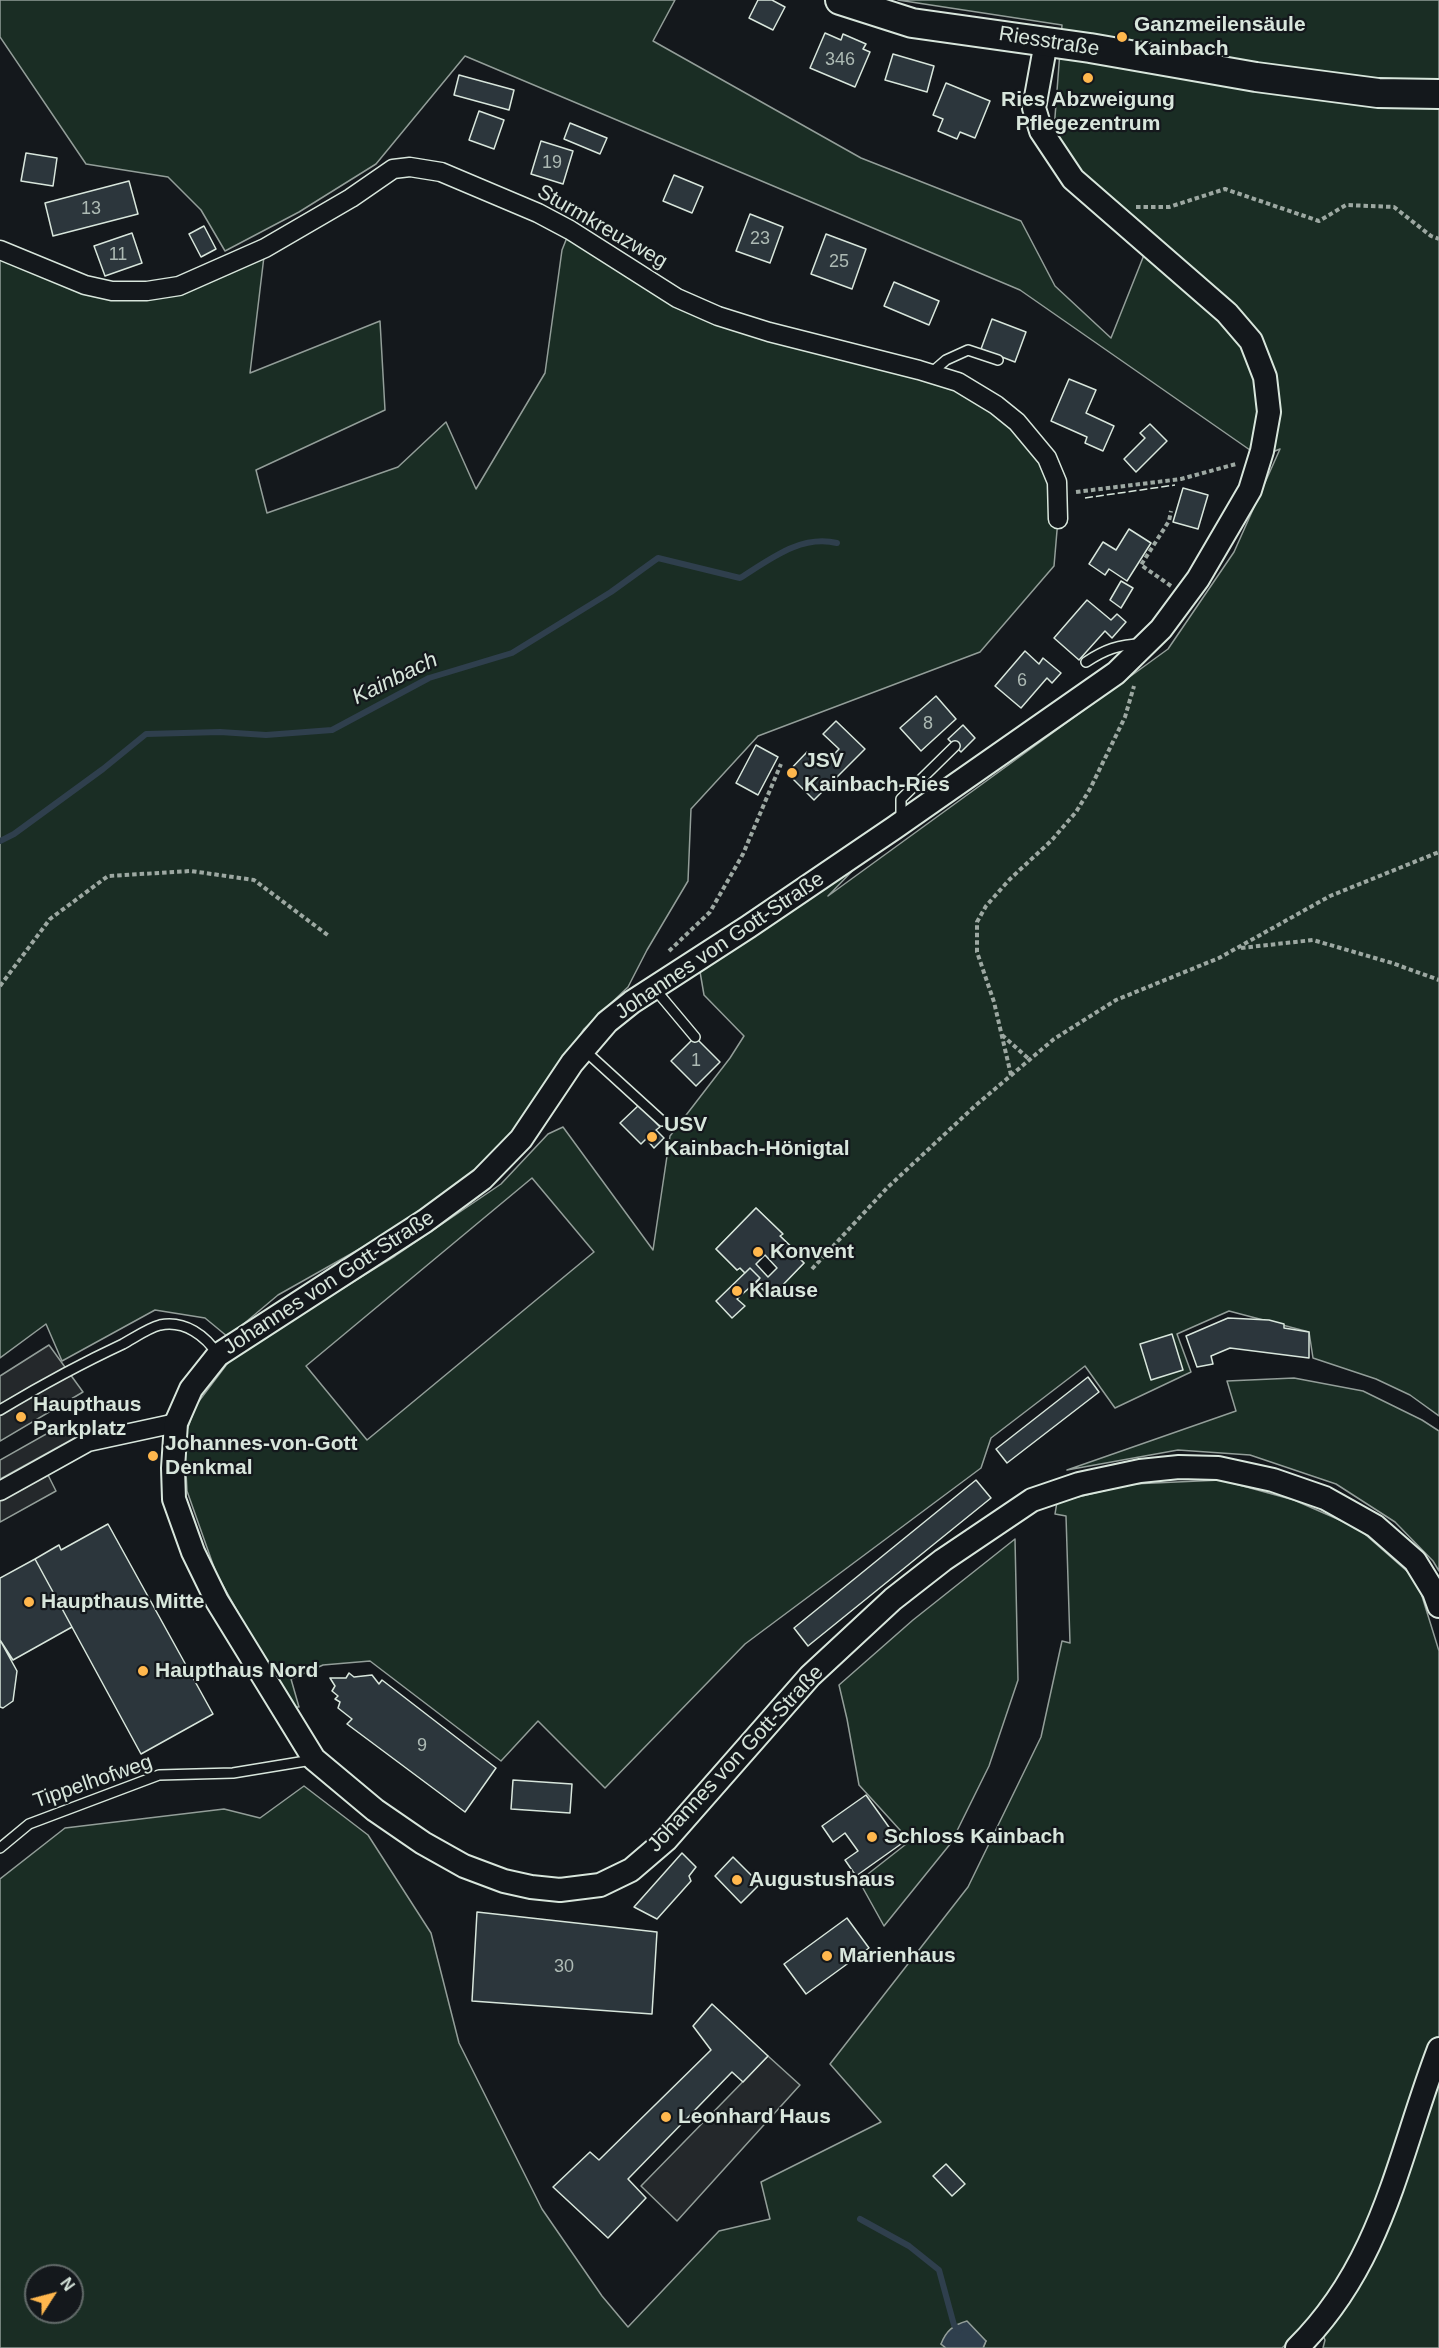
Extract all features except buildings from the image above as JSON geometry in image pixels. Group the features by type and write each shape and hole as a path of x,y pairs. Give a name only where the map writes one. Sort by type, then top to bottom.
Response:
{"main road":[{"name":"Riesstraße","path":"840,0 912,22 1267,78 1378,93 1439,94"}],"street":[{"name":"Johannes von Gott-Straße","path":"1046,42 1034,108 1041,131 1073,179 1227,313 1251,340 1265,377 1269,412 1260,457 1250,490 1198,579 1161,628 1116,673 901,823 632,1002 607,1022 572,1063 520,1139 482,1179 425,1221 218,1355 191,1389 176,1423 173,1468 174,1499 193,1552 217,1601 314,1760 375,1810 423,1843 464,1866 504,1881 560,1890 600,1885 632,1870 666,1840 810,1676 893,1599 943,1560 1032,1500 1079,1484 1140,1471 1179,1467 1218,1468 1273,1480 1325,1498 1375,1526 1415,1562 1434,1592 1439,1606"},
{"name":"Sturmkreuzweg","path":"0,250 85,285 112,291 147,291 179,286 265,248 351,198 393,169 410,167 441,172 538,213 570,230 677,298 718,316 769,332 958,382 996,405 1017,422 1047,458 1058,482 1058,519"},
{"path":"0,1491 88,1442 176,1423"},
{"path":"1303,2346 1338,2300 1369,2248 1389,2200 1439,2049"}],"lane":[{"path":"930,373 946,360 968,350 998,360"},
{"path":"1086,662 1103,651 1122,644 1146,644"},
{"path":"901,823 901,799 955,746"},
{"path":"654,988 695,1037"},
{"path":"583,1049 662,1121"},
{"path":"0,1410 68,1370 161,1325 183,1326 199,1334 211,1344 218,1355"},
{"name":"Tippelhofweg","path":"0,1848 29,1824 159,1775 233,1773 314,1760"}],"path":[{"path":"1106,206 1169,207 1225,189 1319,221 1346,205 1394,207 1431,236 1439,239"},
{"path":"1058,494 1181,479 1260,457"},
{"path":"1171,512 1169,521 1141,565 1186,596"},
{"path":"1011,1075 994,1002 977,952 977,922 986,906 1010,879 1051,841 1076,812 1090,789 1125,717"},
{"path":"662,958 710,912 744,854 781,764"},
{"path":"813,1269 887,1188 1054,1039 1116,1000 1218,958 1330,896 1439,852"},
{"path":"0,986 50,920 108,876 191,871 254,880 329,936"},
{"path":"1238,948 1313,940 1392,963 1439,980"},
{"path":"1002,1034 1029,1059"}],"green space":[{"path":"0,0 675,0 653,41 861,158 1021,221 1055,286 1111,338 1144,255 1073,179 1054,130 1062,25 898,0 1439,0 1439,1416 1410,1395 1376,1379 1313,1358 1309,1332 1229,1311 1177,1334 1191,1372 1115,1408 1085,1366 991,1438 981,1468 745,1644 605,1788 538,1721 501,1761 370,1661 323,1665 291,1679 299,1707 291,1707 216,1573 187,1491 185,1453 187,1430 196,1405 233,1356 395,1256 501,1184 548,1134 563,1127 653,1250 670,1136 730,1058 744,1036 704,995 698,960 894,828 828,896 1168,649 1234,552 1280,449 1260,457 1020,290 465,56 376,164 299,212 225,251 201,210 168,177 86,164 0,37","holes":["532,1178 594,1252 367,1440 306,1366","756,1208 782,1233 780,1236 800,1255 799,1258 804,1263 774,1294 769,1289 765,1292 756,1283 760,1278 750,1268 745,1273 740,1268 737,1270 716,1249"]},
{"path":"570,230 677,298 958,382 1047,458 1058,519 1054,566 980,652 758,736 691,809 688,881 628,987 584,1029 557,1072 530,1105 515,1134 474,1175 395,1229 278,1295 228,1337 205,1318 155,1310 62,1361 46,1324 0,1358 0,250 59,274 146,291 265,248 250,373 380,321 385,410 256,470 267,513 398,467 446,422 476,489 545,373 562,250"},
{"path":"1294,1378 1363,1391 1422,1420 1439,1431 1439,1571 1433,1561 1395,1522 1336,1484 1250,1455 1178,1450 1067,1470 1236,1411 1227,1381"},
{"path":"1221,1480 1294,1500 1358,1528 1417,1580 1439,1651 1439,2348 1323,2348 1325,2340 1315,2317 1282,2348 983,2348 986,2341 941,2344 946,2348 0,2348 0,1879 65,1828 224,1809 260,1818 304,1786 368,1835 431,1933 459,2043 542,2209 602,2296 628,2327 719,2231 770,2219 761,2182 881,2122 830,2064 968,1887 1041,1737 1062,1641 1070,1643 1066,1516 1055,1514 1057,1502 1132,1484"},
{"path":"1015,1539 1018,1680 989,1766 951,1843 884,1926 859,1881 910,1841 859,1785 839,1685 913,1620"}],"shaded area":[{"name":"Haupthaus Parkplatz","path":"49,1345 83,1392 0,1441 0,1376"},
{"path":"71,1420 80,1435 0,1479 0,1460"},
{"path":"48,1475 56,1491 0,1522 0,1501"},
{"path":"768,2056 800,2085 677,2221 641,2186"}],"water":[{"path":"967,2321 986,2341 983,2348 946,2348 941,2344 951,2329"}],"waterway":[{"name":"Kainbach","path":"0,841 14,834 103,769 146,734 220,732 266,735 332,730 429,678 512,653 611,592 658,558 740,578 798,545 824,541 837,543"},
{"path":"860,2219 909,2246 939,2270 954,2325 959,2330"}],"fence":[{"path":"1085,498 1175,485"}],"place":[{"name":"Ganzmeilensäule Kainbach","path":"1122,37"},
{"name":"Ries Abzweigung Pflegezentrum","path":"1088,78"},
{"name":"JSV Kainbach-Ries","path":"792,773"},
{"name":"USV Kainbach-Hönigtal","path":"652,1137"},
{"name":"Konvent","path":"758,1252"},
{"name":"Klause","path":"737,1291"},
{"name":"Haupthaus Parkplatz","path":"21,1417"},
{"name":"Johannes-von-Gott Denkmal","path":"153,1456"},
{"name":"Haupthaus Mitte","path":"29,1602"},
{"name":"Haupthaus Nord","path":"143,1671"},
{"name":"Schloss Kainbach","path":"872,1837"},
{"name":"Augustushaus","path":"737,1880"},
{"name":"Marienhaus","path":"827,1956"},
{"name":"Leonhard Haus","path":"666,2117"}]}
